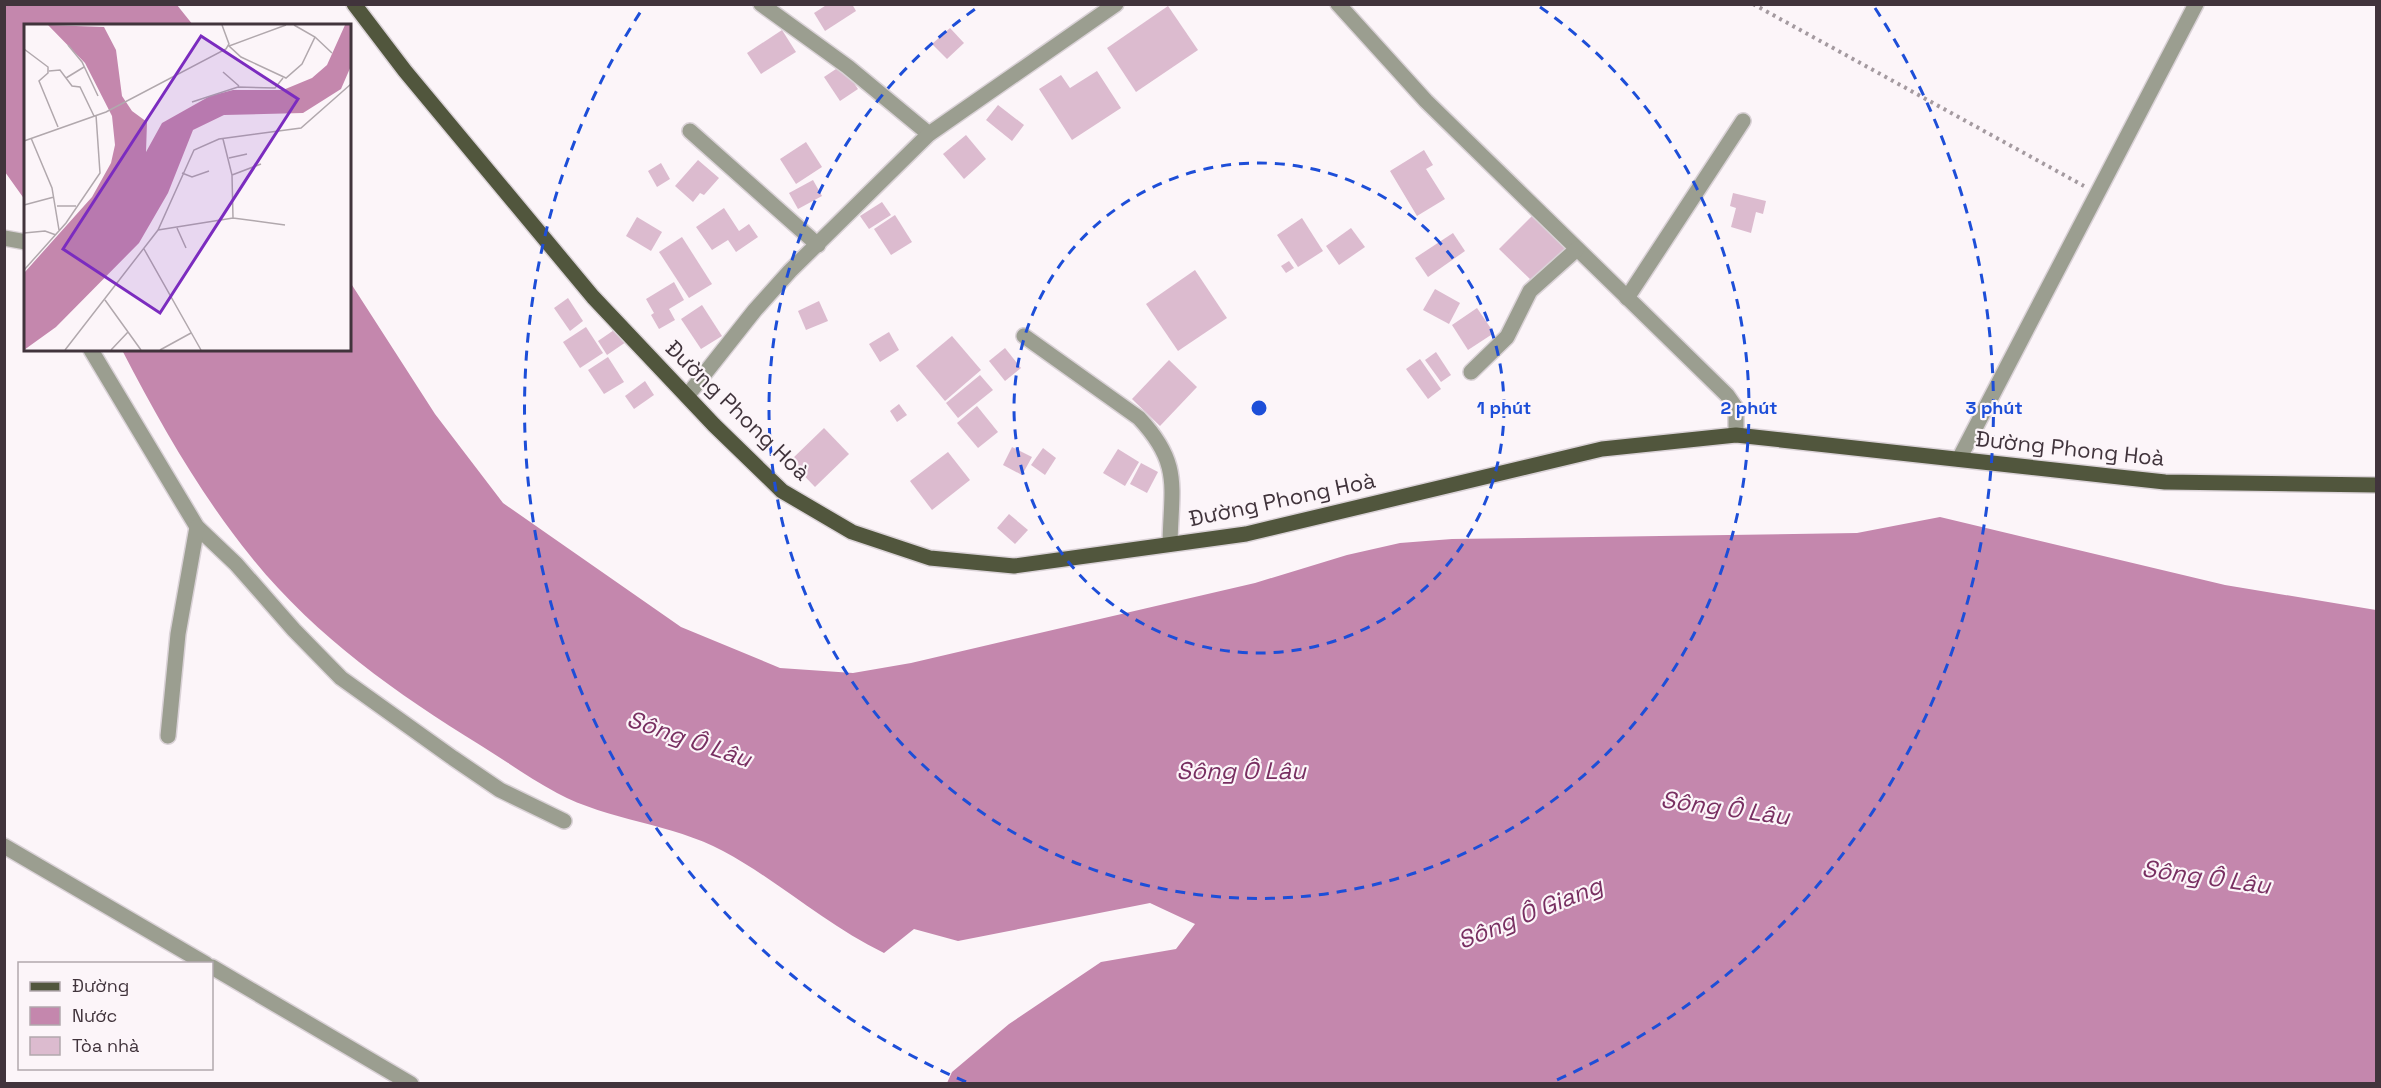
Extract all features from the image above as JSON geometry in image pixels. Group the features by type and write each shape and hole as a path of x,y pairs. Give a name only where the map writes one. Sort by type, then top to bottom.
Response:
{"main road":[{"name":"Đường Phong Hoà","path":"354,4 405,71 593,297 782,491 852,532 930,558 1014,566 1246,534 1602,449 1736,435 2164,482 2376,485"}],"street":[{"path":"761,4 848,67 928,134"},
{"path":"687,396 755,310 928,134 1116,4"},
{"path":"1338,4 1426,101 1727,395 1736,408 1736,435"},
{"path":"1959,459 2196,4"},
{"path":"1627,298 1743,121"},
{"path":"690,131 818,245"},
{"path":"4,238 24,242"},
{"path":"1471,372 1507,337 1530,291 1577,249"},
{"path":"1024,336 1139,418 1154,434 1172,469 1170,544"},
{"path":"92,351 197,527 236,564 294,630 341,678 501,790 564,821"},
{"path":"168,736 178,634 197,527"},
{"path":"4,846 204,962"},
{"path":"213,968 411,1083"}],"path":[{"path":"1753,4 2097,194"}],"water":[{"path":"5,4 177,5 192,24 24,24 24,199 5,172"},
{"path":"351,284 435,414 503,503 681,627 780,668 853,673 911,663 1255,583 1347,555 1400,543 1452,539 1857,533 1940,517 2225,585 2376,610 2376,1083 947,1083 952,1072 1009,1024 1101,962 1176,949 1195,924 1150,903 958,941 914,929 884,953 842,929 723,851 682,834 598,810 557,793 388,684 302,613 276,586 233,534 198,483 123,351 351,351"}],"building":[{"path":"828,4 852,4 856,11 825,31 814,13"},
{"path":"1168,6 1198,50 1136,92 1107,48"},
{"path":"950,28 964,43 947,59 932,44"},
{"path":"782,30 796,52 761,74 747,53"},
{"path":"842,65 858,89 840,101 824,77"},
{"path":"1097,71 1121,108 1072,140 1039,89 1061,75 1070,88"},
{"path":"998,105 1024,125 1012,141 986,120"},
{"path":"966,135 986,159 964,179 943,154"},
{"path":"806,142 822,167 796,184 780,159"},
{"path":"1424,150 1433,165 1426,169 1445,199 1417,216 1390,171"},
{"path":"698,160 719,178 704,195 700,193 693,202 675,186"},
{"path":"661,163 670,179 657,187 648,171"},
{"path":"813,180 822,196 798,209 789,193"},
{"path":"1733,193 1766,201 1763,214 1756,212 1751,233 1731,227 1736,208 1730,206"},
{"path":"882,202 891,215 869,229 860,216"},
{"path":"724,208 739,231 749,224 758,237 736,252 728,240 712,250 696,227"},
{"path":"895,215 912,242 891,255 874,229"},
{"path":"1533,215 1566,248 1533,282 1499,249"},
{"path":"637,217 662,232 651,251 626,236"},
{"path":"1302,218 1323,251 1298,267 1277,235"},
{"path":"1351,228 1365,247 1339,265 1326,246"},
{"path":"1453,233 1465,251 1428,277 1415,258"},
{"path":"682,237 712,284 689,298 659,252"},
{"path":"1289,261 1294,268 1286,273 1281,266"},
{"path":"1195,270 1227,318 1178,351 1146,304"},
{"path":"674,282 684,300 669,309 675,320 659,329 646,299"},
{"path":"1435,289 1460,303 1449,324 1423,310"},
{"path":"568,298 583,321 570,331 554,308"},
{"path":"819,301 828,321 806,330 798,311"},
{"path":"702,305 722,336 701,349 681,319"},
{"path":"1477,308 1494,333 1468,350 1452,325"},
{"path":"586,327 603,353 580,368 563,342"},
{"path":"617,328 626,342 607,355 598,341"},
{"path":"889,332 899,350 880,362 869,344"},
{"path":"952,336 981,370 945,401 916,366"},
{"path":"1005,348 1021,368 1005,381 989,361"},
{"path":"1436,352 1451,375 1441,382 1425,360"},
{"path":"608,357 624,382 604,394 588,370"},
{"path":"1420,359 1441,389 1428,399 1406,369"},
{"path":"1169,360 1197,387 1160,426 1132,399"},
{"path":"980,375 993,390 958,418 946,403"},
{"path":"645,381 654,395 634,409 625,396"},
{"path":"899,404 907,415 897,422 890,411"},
{"path":"977,406 998,432 978,448 957,423"},
{"path":"824,428 849,454 815,487 790,461"},
{"path":"1012,447 1032,457 1022,475 1003,465"},
{"path":"1043,448 1056,458 1045,475 1031,465"},
{"path":"1118,449 1139,462 1125,486 1103,473"},
{"path":"948,452 970,480 932,510 910,481"},
{"path":"1141,463 1158,472 1147,493 1130,484"},
{"path":"1009,514 1028,530 1015,544 997,528"}],"water label":[{"name":"Sông Ô Lâu","path":"689,739"},
{"name":"Sông Ô Lâu","path":"1241,771"},
{"name":"Sông Ô Lâu","path":"1725,808"},
{"name":"Sông Ô Lâu","path":"2206,877"},
{"name":"Sông Ô Giang","path":"1530,913"}]}
